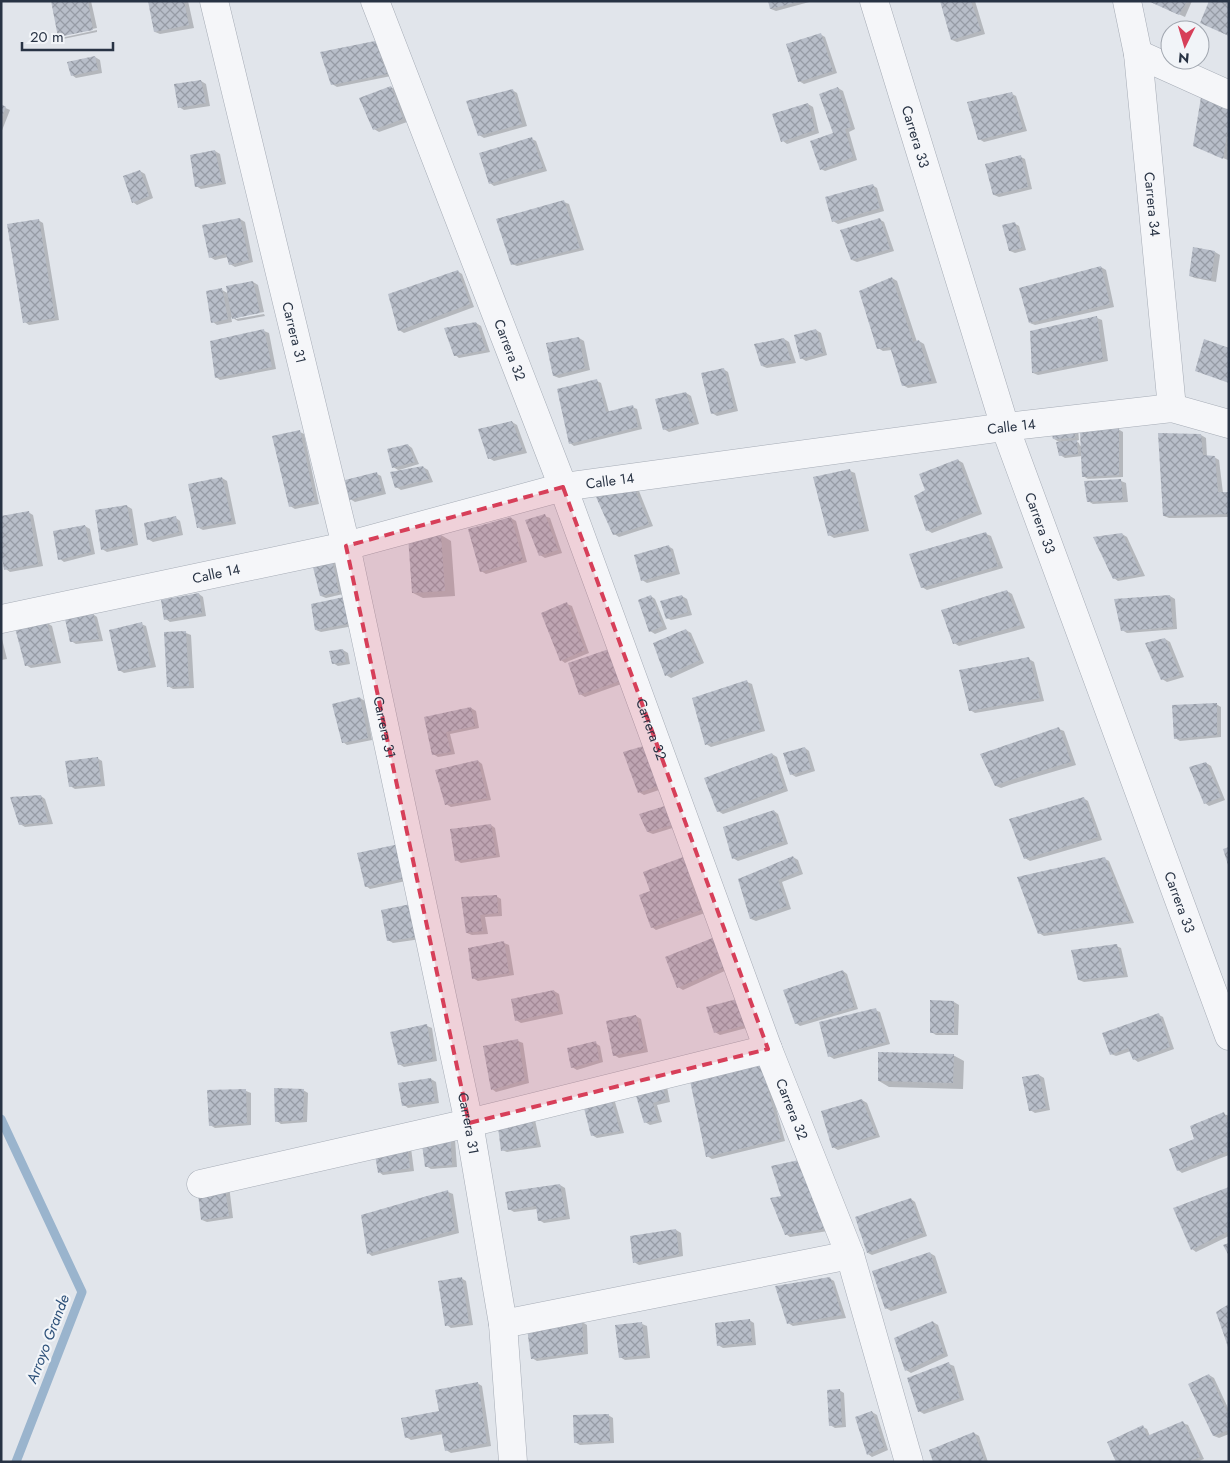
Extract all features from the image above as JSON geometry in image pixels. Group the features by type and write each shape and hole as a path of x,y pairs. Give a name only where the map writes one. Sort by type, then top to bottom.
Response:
{"street":[{"name":"Carrera 31","path":"214,1 346,546 469,1124 503,1324 513,1462"},
{"name":"Carrera 32","path":"375,1 563,487 768,1050 850,1255 909,1462"},
{"name":"Carrera 33","path":"874,1 1005,427 1229,1036"},
{"name":"Carrera 34","path":"1127,1 1138,54 1172,408"},
{"path":"1138,54 1229,95"},
{"name":"Calle 14","path":"1,619 346,546 563,487 1005,427 1172,408 1229,424"},
{"path":"201,1184 469,1124 768,1050"},
{"path":"503,1324 850,1255"}],"highlighted area":[{"path":"563,487 768,1049 469,1123 346,546"}],"building":[{"path":"51,1 88,1 93,30 58,37"},
{"path":"148,1 184,1 189,25 154,32"},
{"path":"768,1 798,1 798,2 770,9"},
{"path":"940,1 971,1 981,31 951,40"},
{"path":"1148,1 1187,1 1179,15"},
{"path":"1209,1 1229,1 1229,36 1210,27 1210,20 1201,20"},
{"path":"821,33 833,71 798,82 786,44"},
{"path":"375,41 387,74 331,85 320,52"},
{"path":"95,56 98,70 71,76 67,62"},
{"path":"201,80 206,103 178,108 174,84"},
{"path":"391,86 403,119 373,130 359,98"},
{"path":"838,87 851,127 845,129 853,157 820,170 810,141 833,133 819,94"},
{"path":"513,89 522,124 478,136 466,101"},
{"path":"1012,92 1023,129 978,140 967,102"},
{"path":"1201,97 1229,109 1229,123 1223,159 1193,146"},
{"path":"808,103 815,130 781,142 772,114"},
{"path":"1,104 6,107 1,119"},
{"path":"532,137 543,168 489,184 479,153"},
{"path":"215,150 222,182 195,187 190,155"},
{"path":"1021,155 1028,187 993,195 985,164"},
{"path":"140,170 149,196 132,203 123,176"},
{"path":"873,184 880,208 832,222 825,197"},
{"path":"564,200 580,248 511,265 496,219"},
{"path":"240,218 249,260 229,265 226,254 209,258 202,225"},
{"path":"880,218 890,249 851,260 840,230"},
{"path":"39,219 55,318 23,323 7,224"},
{"path":"1015,222 1022,248 1009,251 1002,225"},
{"path":"1193,247 1215,251 1211,280 1189,276"},
{"path":"1101,266 1110,304 1029,323 1019,288"},
{"path":"458,270 470,304 398,331 388,294"},
{"path":"892,277 913,342 919,340 932,381 902,386 890,347 877,349 859,291"},
{"path":"253,281 260,313 232,319 226,286"},
{"path":"222,288 228,319 211,323 206,291"},
{"path":"1097,316 1103,359 1032,373 1030,331"},
{"path":"476,322 486,350 454,356 444,328"},
{"path":"264,329 272,367 215,378 210,341"},
{"path":"816,329 823,353 800,359 794,335"},
{"path":"579,337 585,368 553,376 546,343"},
{"path":"784,338 791,360 761,366 754,344"},
{"path":"1204,339 1229,348 1229,383 1195,371"},
{"path":"724,368 734,408 711,414 701,373"},
{"path":"597,379 606,412 633,405 638,427 569,444 557,389"},
{"path":"686,392 695,422 663,430 655,399"},
{"path":"512,421 523,450 488,459 478,429"},
{"path":"1074,426 1075,438 1053,439 1050,427"},
{"path":"1119,428 1119,475 1082,477 1080,431"},
{"path":"300,430 315,501 289,507 272,436"},
{"path":"1158,433 1201,434 1203,455 1215,456 1218,492 1229,492 1229,514 1163,516"},
{"path":"1077,440 1078,454 1059,456 1056,442"},
{"path":"408,444 415,462 392,468 387,449"},
{"path":"958,459 978,511 926,531 914,496 925,490 919,474"},
{"path":"423,466 429,479 395,488 390,472"},
{"path":"850,469 865,528 828,536 813,477"},
{"path":"377,472 382,491 349,500 345,480"},
{"path":"222,477 232,521 197,528 188,484"},
{"path":"1121,479 1123,500 1087,502 1084,481"},
{"path":"634,487 649,524 613,535 596,497"},
{"path":"127,505 134,543 101,550 95,510"},
{"path":"29,511 38,564 4,570 1,550 1,516"},
{"path":"545,514 558,550 539,556 525,520"},
{"path":"176,516 179,532 147,540 144,523"},
{"path":"511,517 523,560 480,572 468,529"},
{"path":"85,525 91,552 58,560 53,531"},
{"path":"986,532 998,566 921,588 909,554"},
{"path":"1122,533 1141,574 1113,579 1093,537"},
{"path":"441,534 445,591 412,593 408,536"},
{"path":"669,545 676,571 641,581 634,555"},
{"path":"331,555 339,592 320,596 311,559"},
{"path":"1007,590 1021,625 953,644 941,610"},
{"path":"199,593 202,613 164,620 161,600"},
{"path":"651,595 663,626 649,632 638,600"},
{"path":"682,595 688,612 666,619 660,601"},
{"path":"1170,595 1173,627 1121,631 1114,599"},
{"path":"344,597 348,624 315,630 311,604"},
{"path":"567,602 585,650 560,661 541,613"},
{"path":"93,613 99,639 70,642 65,619"},
{"path":"47,622 57,661 25,666 15,628"},
{"path":"142,622 151,665 118,671 109,630"},
{"path":"686,629 700,660 665,676 653,643"},
{"path":"186,631 189,686 167,687 164,632"},
{"path":"1165,638 1180,675 1161,680 1145,643"},
{"path":"612,648 623,680 579,695 568,663"},
{"path":"343,649 346,662 332,664 329,651"},
{"path":"1029,657 1040,698 969,711 959,670"},
{"path":"747,680 761,729 705,745 692,698"},
{"path":"360,697 368,738 342,743 332,704"},
{"path":"1217,703 1217,735 1174,739 1172,705"},
{"path":"471,707 475,726 446,732 451,752 432,755 424,717"},
{"path":"1059,727 1071,762 995,786 980,754"},
{"path":"647,745 661,785 638,793 623,752"},
{"path":"805,747 811,769 790,775 783,753"},
{"path":"772,753 784,788 717,812 704,778"},
{"path":"98,757 101,784 69,787 65,761"},
{"path":"478,760 487,798 445,805 435,770"},
{"path":"1206,762 1221,797 1204,804 1189,767"},
{"path":"41,795 48,822 19,825 10,797"},
{"path":"1084,797 1098,837 1024,859 1009,819"},
{"path":"668,805 675,824 647,832 639,814"},
{"path":"774,810 784,841 732,859 723,827"},
{"path":"491,824 496,855 455,861 450,829"},
{"path":"399,844 406,878 365,887 357,853"},
{"path":"1229,847 1229,865 1228,865 1223,849"},
{"path":"686,856 692,874 689,876 690,881 701,910 651,928 639,895 650,891 643,872"},
{"path":"793,856 799,871 778,880 787,906 750,919 738,879"},
{"path":"1105,857 1130,921 1038,934 1017,877"},
{"path":"497,895 498,913 480,915 483,931 466,933 461,897"},
{"path":"411,904 417,937 387,941 381,910"},
{"path":"715,937 725,967 677,988 665,957"},
{"path":"504,941 509,973 472,979 468,948"},
{"path":"1117,944 1124,975 1078,980 1071,950"},
{"path":"843,970 854,1007 795,1024 783,990"},
{"path":"554,990 559,1011 515,1021 511,999"},
{"path":"737,999 746,1025 714,1033 706,1007"},
{"path":"930,1000 954,1001 954,1033 930,1033"},
{"path":"876,1008 886,1042 828,1057 819,1022"},
{"path":"1159,1013 1170,1047 1133,1060 1128,1048 1110,1055 1102,1033"},
{"path":"636,1015 644,1049 613,1056 606,1021"},
{"path":"427,1024 433,1059 398,1065 390,1032"},
{"path":"518,1039 525,1080 491,1090 483,1046"},
{"path":"596,1041 599,1060 571,1068 567,1048"},
{"path":"878,1052 954,1054 953,1083 878,1081"},
{"path":"757,1058 766,1082 781,1139 706,1157 689,1076"},
{"path":"1039,1074 1046,1108 1029,1111 1022,1077"},
{"path":"431,1078 435,1101 402,1106 398,1083"},
{"path":"662,1083 666,1099 653,1103 658,1120 644,1123 634,1089"},
{"path":"274,1088 304,1089 303,1120 275,1122"},
{"path":"246,1089 247,1123 209,1126 207,1090"},
{"path":"611,1098 620,1131 591,1136 583,1104"},
{"path":"862,1099 876,1135 832,1148 821,1111"},
{"path":"496,1111 531,1116 537,1145 501,1151"},
{"path":"1224,1112 1229,1125 1229,1151 1177,1171 1169,1149 1194,1139 1190,1126"},
{"path":"450,1122 452,1165 425,1167 420,1129"},
{"path":"407,1144 410,1168 378,1173 374,1149"},
{"path":"799,1160 824,1229 785,1235 770,1198 781,1196 771,1166"},
{"path":"224,1181 229,1216 201,1220 197,1185"},
{"path":"560,1184 566,1216 538,1221 536,1206 508,1210 505,1192"},
{"path":"1229,1187 1229,1231 1191,1250 1173,1208"},
{"path":"448,1190 455,1230 367,1254 361,1215"},
{"path":"911,1198 923,1233 867,1253 855,1217"},
{"path":"676,1229 679,1254 633,1263 630,1236"},
{"path":"1229,1243 1229,1256 1223,1245"},
{"path":"930,1252 943,1291 885,1309 872,1271"},
{"path":"462,1277 469,1323 445,1326 438,1281"},
{"path":"830,1277 842,1315 787,1324 775,1286"},
{"path":"1229,1304 1229,1347 1228,1347 1216,1312"},
{"path":"750,1319 752,1342 717,1346 715,1323"},
{"path":"582,1321 584,1352 531,1359 527,1328"},
{"path":"933,1321 944,1353 905,1371 894,1338"},
{"path":"642,1322 646,1355 619,1358 615,1325"},
{"path":"949,1362 960,1398 918,1412 907,1378"},
{"path":"1209,1374 1229,1416 1229,1430 1213,1436 1188,1384"},
{"path":"478,1382 487,1443 445,1451 441,1431 405,1438 401,1418 439,1411 435,1390"},
{"path":"840,1389 842,1425 829,1426 827,1390"},
{"path":"872,1411 884,1447 867,1455 855,1417"},
{"path":"609,1414 610,1441 574,1443 573,1415"},
{"path":"1183,1421 1200,1457 1188,1462 1116,1462 1107,1442 1143,1425 1147,1436"},
{"path":"974,1432 985,1462 933,1462 929,1450"}],"waterway":[{"name":"Arroyo Grande","path":"1,1119 82,1292 16,1462"}]}
